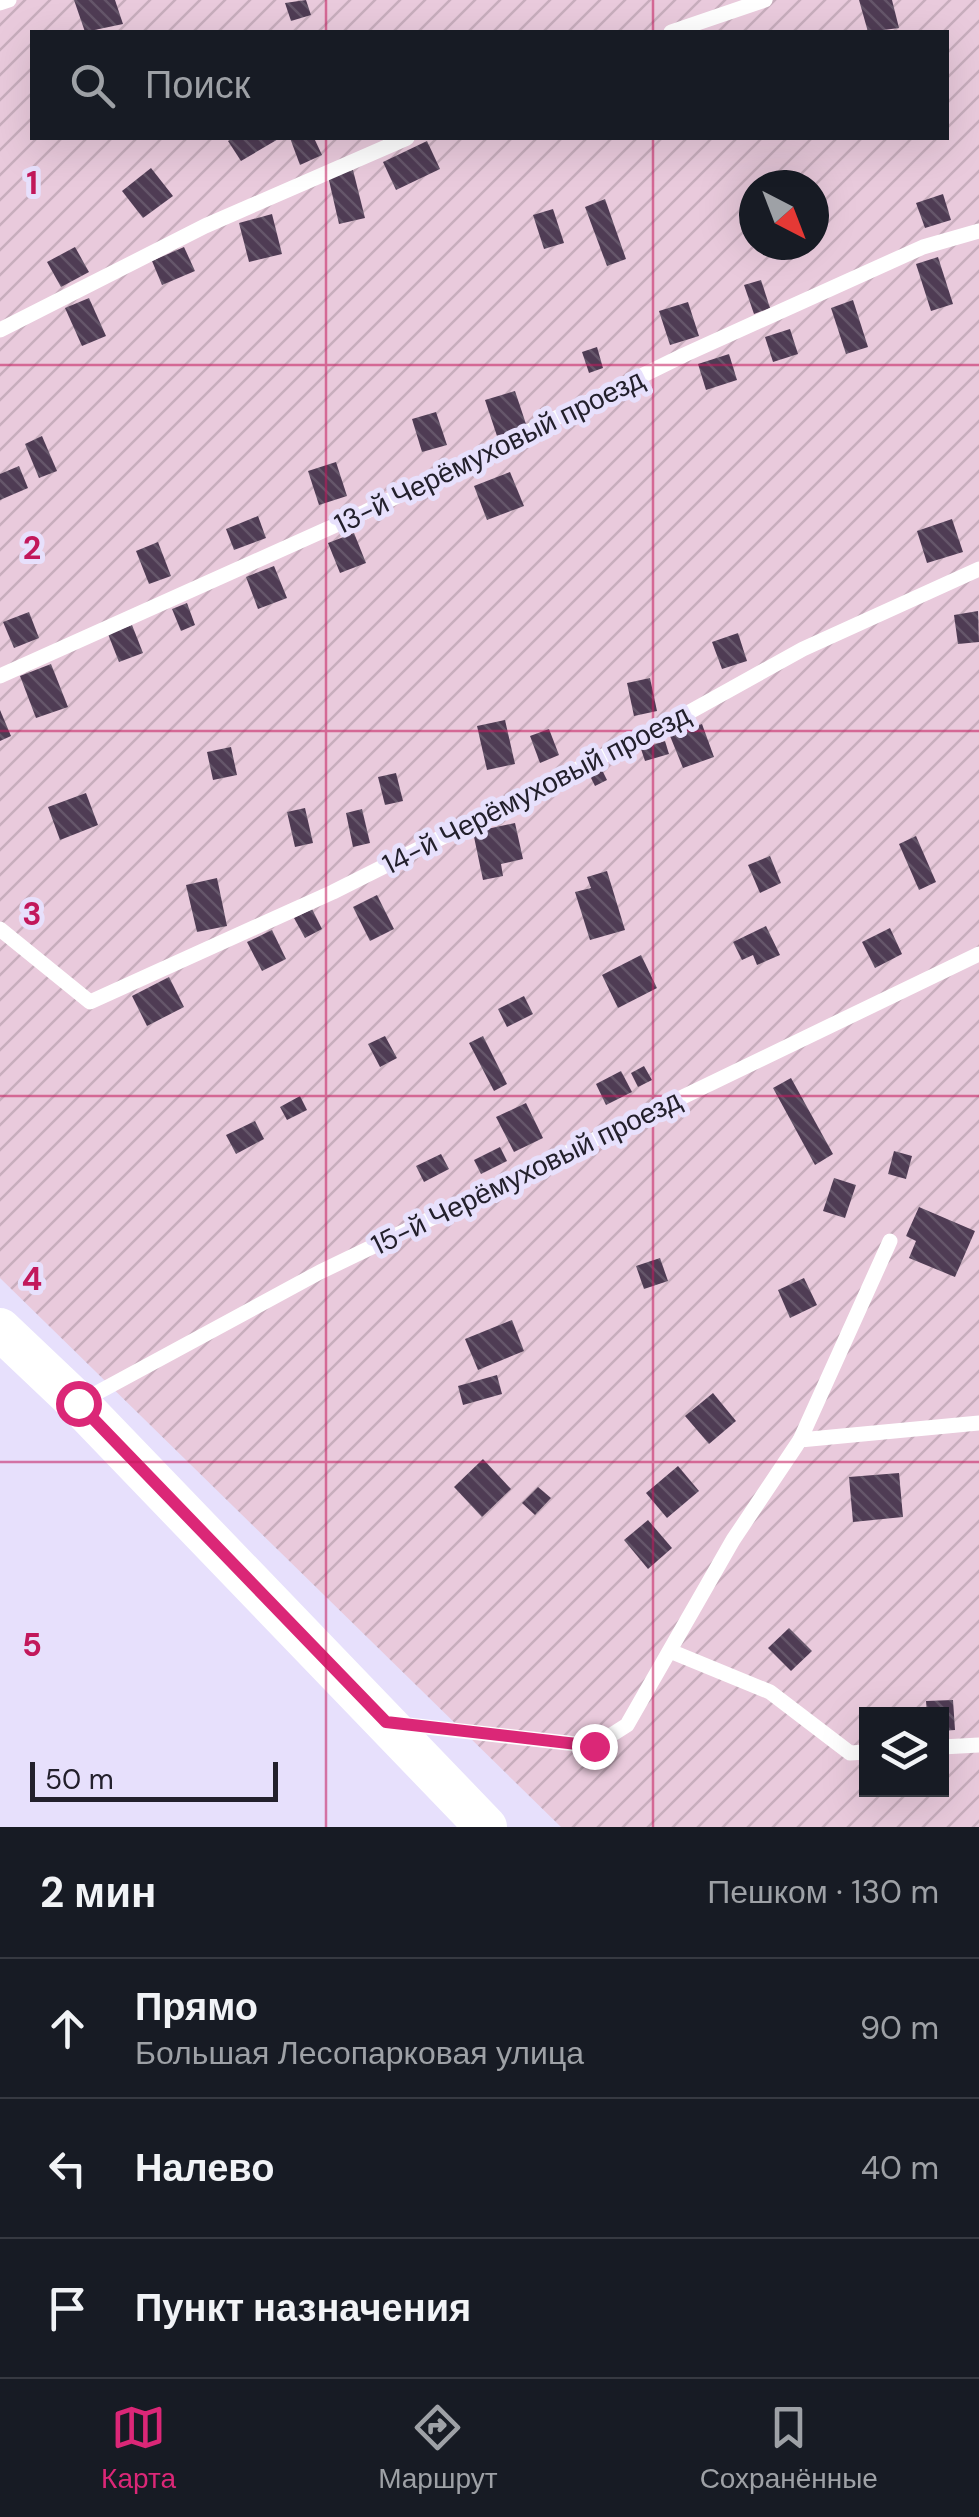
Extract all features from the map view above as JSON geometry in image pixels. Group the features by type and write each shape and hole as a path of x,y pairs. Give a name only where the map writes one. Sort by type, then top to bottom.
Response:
{"main road":[{"path":"0,1328 78,1403 486,1827"}],"lane":[{"path":"0,3 9,0"},
{"path":"677,30 764,0"},
{"path":"0,330 205,226 401,140"},
{"name":"13-й Черёмуховый проезд","path":"0,676 365,512 684,356 923,247 979,231"},
{"name":"14-й Черёмуховый проезд","path":"0,929 90,1002 332,892 677,719 803,649 979,568"},
{"name":"15-й Черёмуховый проезд","path":"78,1403 320,1272 979,954"},
{"path":"386,1722 594,1746 628,1725 733,1540 800,1440 890,1241"},
{"path":"800,1440 979,1423"},
{"path":"670,1651 770,1692 850,1752 859,1752"},
{"path":"949,1747 979,1745"}],"shaded area":[{"path":"0,0 979,0 979,1827 561,1827 0,1278"}],"building":[{"path":"74,0 115,0 123,24 84,30"},
{"path":"306,0 311,15 291,21 285,3"},
{"path":"859,0 892,0 899,28 867,30"},
{"path":"230,140 277,140 241,161"},
{"path":"291,140 315,140 322,155 300,165"},
{"path":"427,141 440,169 396,190 383,162"},
{"path":"151,168 173,196 143,218 122,191"},
{"path":"353,170 365,218 339,224 328,176"},
{"path":"943,194 951,220 925,228 916,203"},
{"path":"605,199 626,259 607,266 585,207"},
{"path":"553,209 564,243 544,249 533,215"},
{"path":"272,214 282,254 249,262 239,223"},
{"path":"75,247 89,272 61,287 47,262"},
{"path":"184,247 195,271 162,285 152,261"},
{"path":"938,257 953,304 931,311 916,264"},
{"path":"761,280 770,308 754,314 744,285"},
{"path":"89,298 106,336 82,346 65,308"},
{"path":"853,300 868,347 846,354 831,308"},
{"path":"688,302 699,336 670,345 659,311"},
{"path":"790,329 798,354 773,362 765,337"},
{"path":"597,347 603,368 589,373 582,352"},
{"path":"729,354 737,380 706,390 698,364"},
{"path":"515,391 527,427 497,436 485,400"},
{"path":"436,412 447,445 422,452 412,419"},
{"path":"42,436 57,471 39,478 25,444"},
{"path":"336,462 347,496 319,505 308,471"},
{"path":"19,466 28,488 0,500 0,474"},
{"path":"510,472 524,506 487,520 474,486"},
{"path":"258,516 266,538 234,550 226,529"},
{"path":"952,519 963,552 927,563 917,531"},
{"path":"354,533 366,563 340,573 328,543"},
{"path":"158,542 171,576 149,584 136,551"},
{"path":"274,566 287,598 258,609 246,577"},
{"path":"187,603 195,625 181,631 172,609"},
{"path":"978,611 979,642 958,644 954,615"},
{"path":"29,612 39,638 14,648 3,622"},
{"path":"132,625 143,653 119,662 108,634"},
{"path":"738,633 747,661 722,669 712,642"},
{"path":"51,664 68,707 36,718 20,676"},
{"path":"650,678 657,711 634,716 627,683"},
{"path":"0,710 11,736 0,741"},
{"path":"505,720 515,764 487,770 477,726"},
{"path":"702,724 714,757 683,768 670,736"},
{"path":"549,729 559,755 540,763 530,736"},
{"path":"665,741 669,754 645,761 641,749"},
{"path":"231,747 237,775 213,780 207,752"},
{"path":"600,766 607,780 595,786 588,772"},
{"path":"396,773 403,801 385,805 378,777"},
{"path":"86,793 98,825 60,840 48,807"},
{"path":"305,808 313,843 295,847 287,812"},
{"path":"362,809 370,843 353,847 346,813"},
{"path":"515,823 523,859 501,864 503,876 483,880 473,832"},
{"path":"916,836 936,882 919,890 899,844"},
{"path":"770,856 781,883 760,893 748,865"},
{"path":"607,871 625,930 590,940 575,892 591,888 587,877"},
{"path":"217,878 227,926 197,932 186,885"},
{"path":"377,895 394,929 370,941 353,907"},
{"path":"312,909 322,929 305,938 294,918"},
{"path":"766,926 780,955 757,965 753,955 742,960 733,942"},
{"path":"890,928 902,954 875,968 862,942"},
{"path":"272,930 286,959 262,971 247,942"},
{"path":"641,955 657,988 618,1008 602,975"},
{"path":"169,977 184,1007 147,1026 132,996"},
{"path":"524,996 533,1014 507,1027 498,1009"},
{"path":"385,1036 397,1058 380,1067 368,1044"},
{"path":"483,1036 507,1084 494,1091 469,1043"},
{"path":"644,1066 652,1080 638,1087 631,1073"},
{"path":"621,1071 632,1092 606,1105 596,1084"},
{"path":"791,1078 833,1154 815,1165 773,1088"},
{"path":"300,1096 307,1110 287,1120 280,1107"},
{"path":"526,1103 543,1138 514,1152 496,1117"},
{"path":"255,1121 264,1139 236,1154 226,1135"},
{"path":"500,1147 507,1161 481,1174 474,1160"},
{"path":"894,1151 912,1156 906,1179 888,1174"},
{"path":"441,1154 449,1169 424,1182 416,1166"},
{"path":"834,1178 856,1185 845,1218 823,1211"},
{"path":"919,1207 975,1231 955,1277 909,1258 916,1241 906,1236"},
{"path":"660,1258 668,1281 644,1289 636,1266"},
{"path":"804,1278 817,1305 790,1318 778,1290"},
{"path":"512,1320 524,1351 478,1370 465,1339"},
{"path":"497,1375 502,1394 463,1405 458,1386"},
{"path":"713,1393 736,1421 709,1444 685,1416"},
{"path":"483,1459 511,1489 482,1517 454,1487"},
{"path":"678,1466 699,1491 667,1518 646,1493"},
{"path":"899,1473 903,1517 853,1522 849,1477"},
{"path":"538,1487 551,1498 535,1515 522,1503"},
{"path":"648,1520 672,1548 648,1569 624,1540"},
{"path":"789,1628 812,1651 791,1671 768,1648"},
{"path":"953,1700 955,1730 949,1730 949,1707 926,1707 926,1701"}],"route":[{"path":"78,1403 386,1722 594,1746"}]}
